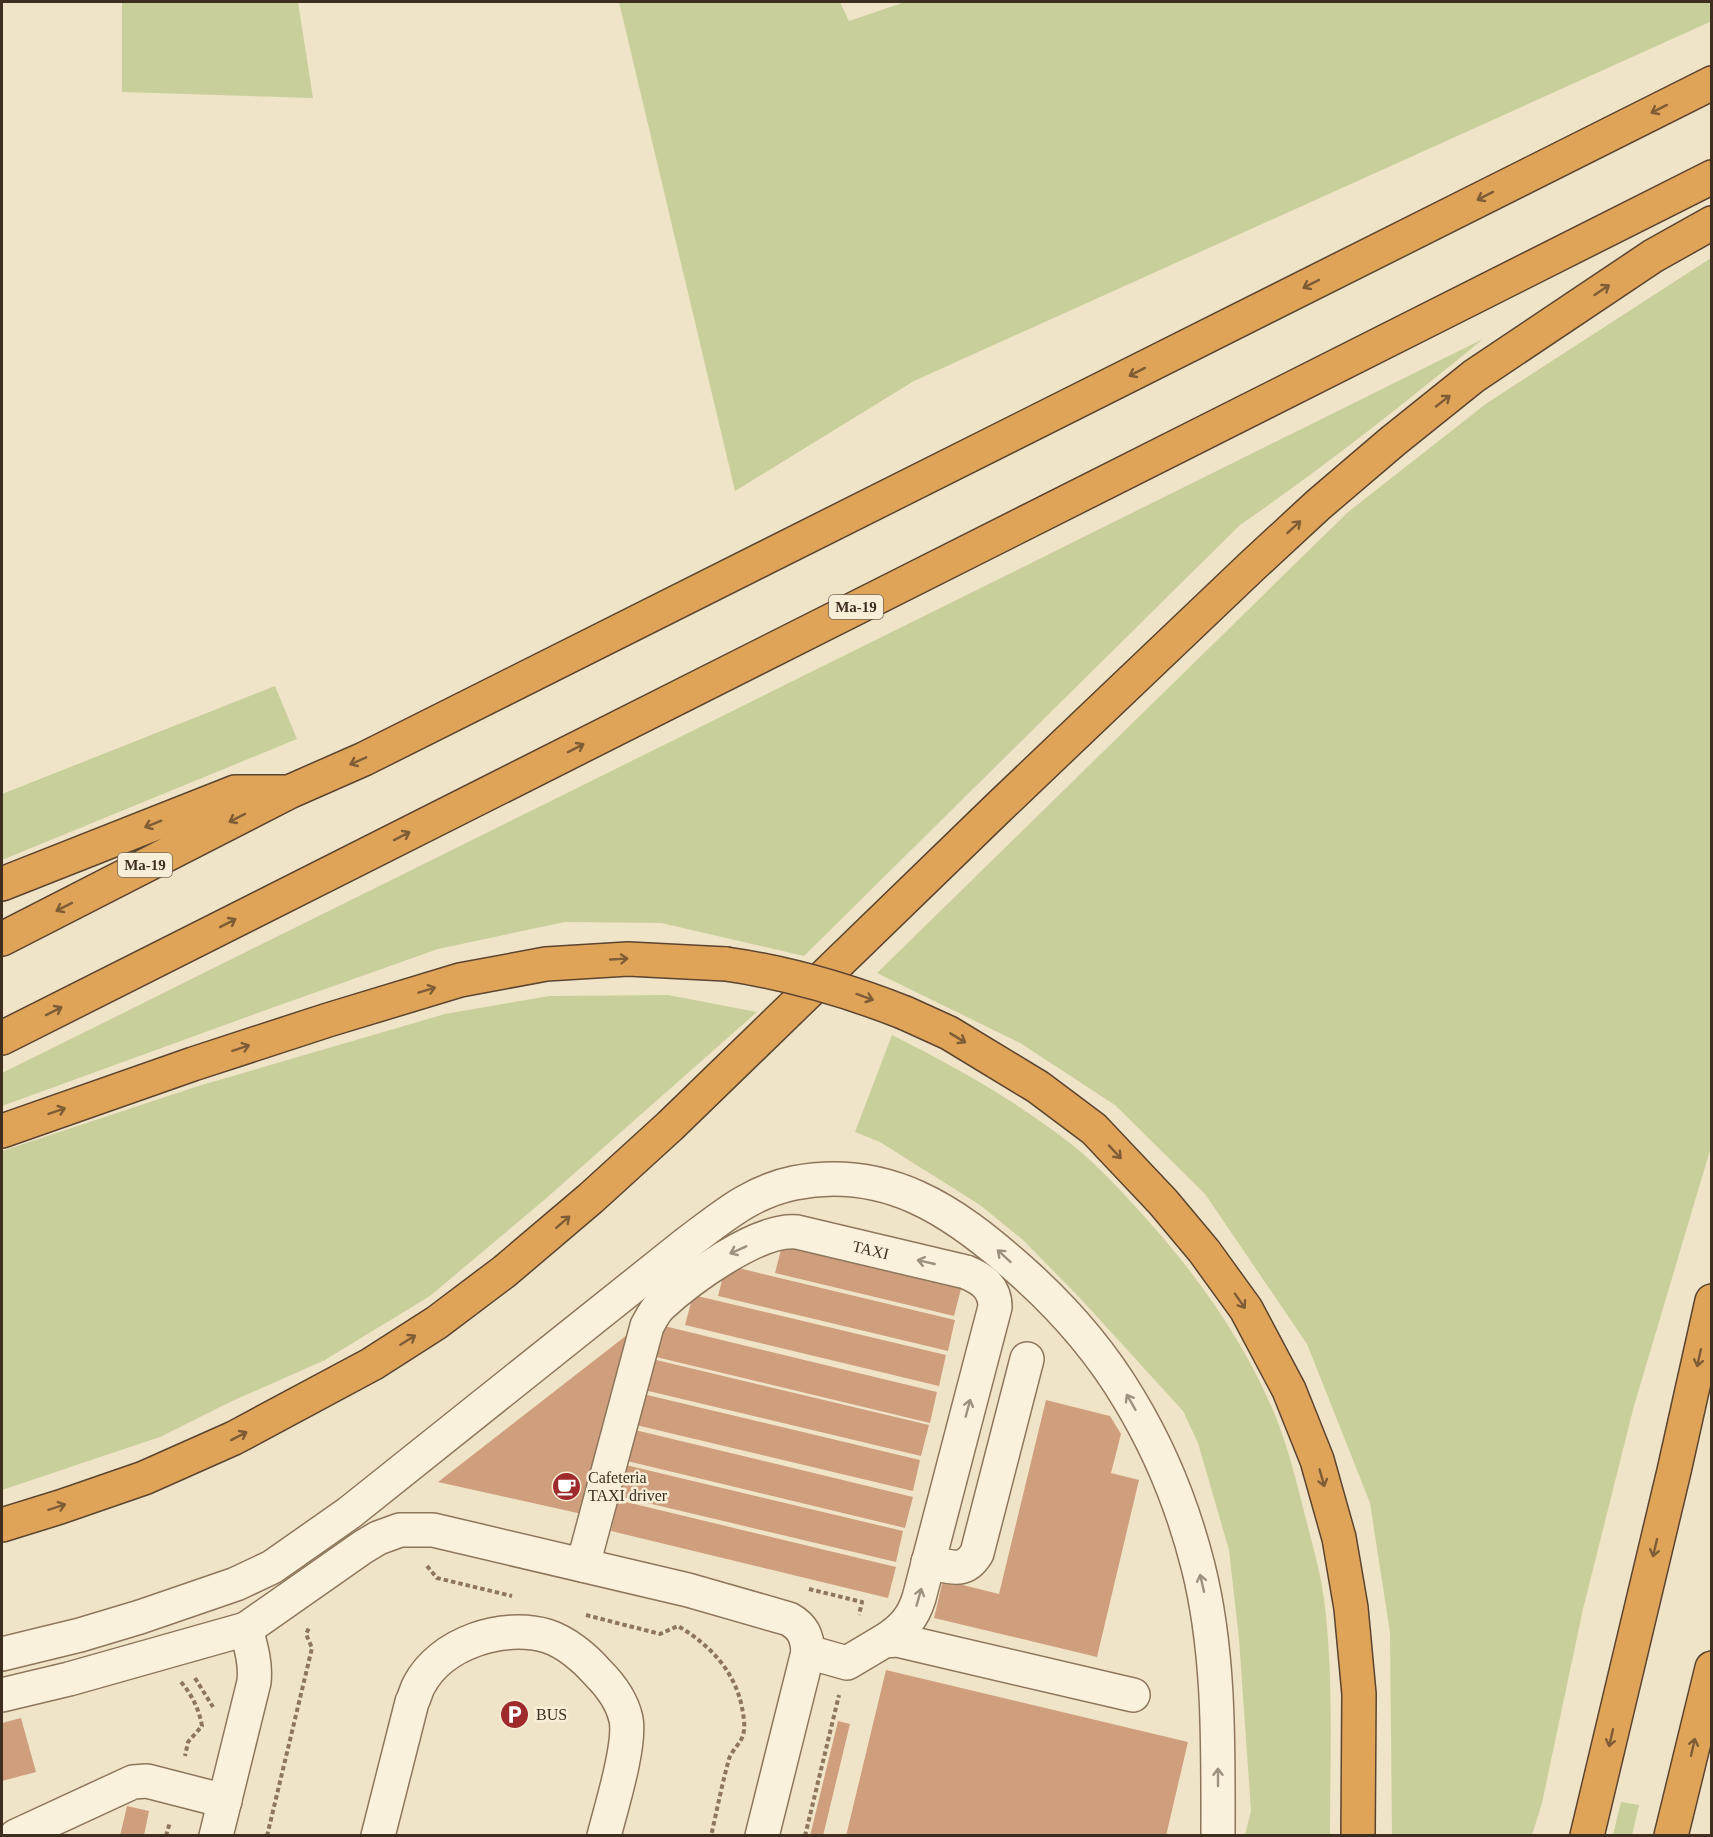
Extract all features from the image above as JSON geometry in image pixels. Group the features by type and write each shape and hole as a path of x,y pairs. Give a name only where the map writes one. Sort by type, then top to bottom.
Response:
{"highway":[{"name":"Ma-19","path":"2,939 289,792 402,740 1712,83"},
{"name":"Ma-19","path":"2,1038 1712,177"},
{"path":"2,1525 144,1478 234,1438 372,1364 436,1323 506,1271 670,1126 989,816 1318,506 1393,441 1474,376 1653,256 1712,223"},
{"path":"2,884 235,792 289,792"},
{"path":"2,1131 204,1060 328,1020 460,980 546,964 628,959 726,964 762,969 863,996 949,1033 1038,1087 1094,1129 1163,1202 1204,1251 1246,1309 1289,1390 1317,1460 1339,1538 1351,1608 1359,1694 1358,1836"},
{"path":"1587,1836 1712,1301"},
{"path":"1671,1836 1712,1668"}],"street":[{"path":"2,1654 80,1635 140,1617 236,1584 272,1567 349,1513 738,1205 765,1192 794,1184 854,1179 884,1185 912,1195 940,1208 987,1240 1039,1287 1079,1329 1134,1408 1169,1477 1189,1533 1207,1605 1214,1657 1218,1836"},
{"name":"TAXI","path":"583,1565 646,1326 660,1307 716,1262 729,1254 786,1231 966,1272 977,1277 992,1291 995,1307 915,1611 901,1629 847,1663 808,1652"},
{"path":"928,1562 958,1568 972,1561 976,1553 1027,1359"},
{"path":"2,1695 174,1665 246,1629 363,1546 378,1538 400,1530 433,1530 688,1590 789,1619 798,1624 804,1633 808,1652 762,1836"},
{"path":"216,1836 254,1682 253,1656 246,1629"},
{"path":"378,1836 412,1702 424,1677 445,1656 477,1640 492,1635 529,1632 556,1640 579,1655 609,1685 620,1702 627,1730 625,1747 604,1836"},
{"path":"884,1641 897,1640 1133,1695"},
{"path":"16,1836 133,1782 147,1781 225,1802"}],"path":[{"path":"427,1566 433,1530"},
{"path":"267,1836 312,1648 306,1634 313,1621"},
{"path":"174,1665 195,1678 215,1710"},
{"path":"166,1836 188,1742 202,1726 192,1696 182,1683 174,1665"}],"green space":[{"path":"122,2 298,2 313,98 122,92"},
{"path":"619,2 840,2 849,21 905,2 1711,2 1712,21 914,381 735,491"},
{"path":"1711,258 1711,1147 1634,1406 1583,1609 1542,1803 1532,1835 1392,1835 1390,1633 1370,1503 1307,1344 1205,1194 1115,1105 1020,1043 877,973 1348,512 1487,403"},
{"path":"1483,339 1363,435 1240,525 804,956 661,923 565,922 438,949 2,1106 2,1073"},
{"path":"275,686 297,739 2,860 2,794"},
{"path":"668,995 757,1012 543,1201 430,1296 325,1360 230,1402 160,1437 2,1490 2,1151 195,1087 445,1014 549,996"},
{"path":"892,1035 941,1060 1012,1102 1087,1157 1120,1190 1173,1250 1212,1300 1245,1354 1273,1410 1284,1439 1323,1590 1330,1687 1330,1835 1245,1835 1251,1811 1239,1639 1229,1550 1198,1443 1183,1411 1079,1297 1023,1240 980,1205 880,1142 855,1132"},
{"path":"1621,1802 1639,1805 1632,1835 1613,1835"}],"building":[{"path":"783,1242 962,1285 954,1316 775,1273"},
{"path":"726,1265 955,1320 948,1351 718,1296"},
{"path":"693,1295 946,1355 939,1386 685,1325"},
{"path":"660,1325 937,1392 930,1423 652,1356"},
{"path":"627,1335 582,1514 438,1482"},
{"path":"652,1359 929,1425 921,1456 644,1390"},
{"path":"643,1394 920,1460 913,1491 636,1425"},
{"path":"1046,1400 1110,1416 1121,1434 1111,1473 1139,1480 1097,1657 934,1618 943,1580 999,1594"},
{"path":"635,1430 913,1497 905,1528 627,1461"},
{"path":"626,1465 903,1531 896,1562 618,1496"},
{"path":"618,1500 896,1567 888,1598 611,1531"},
{"path":"886,1670 1188,1742 1166,1836 846,1836"},
{"path":"21,1718 36,1772 2,1781 2,1723"},
{"path":"838,1721 850,1724 823,1836 810,1836"},
{"path":"127,1806 149,1811 144,1836 120,1836"}],"place":[{"name":"Cafeteria TAXI driver","path":"567,1486"},
{"name":"BUS","path":"515,1714"}]}
